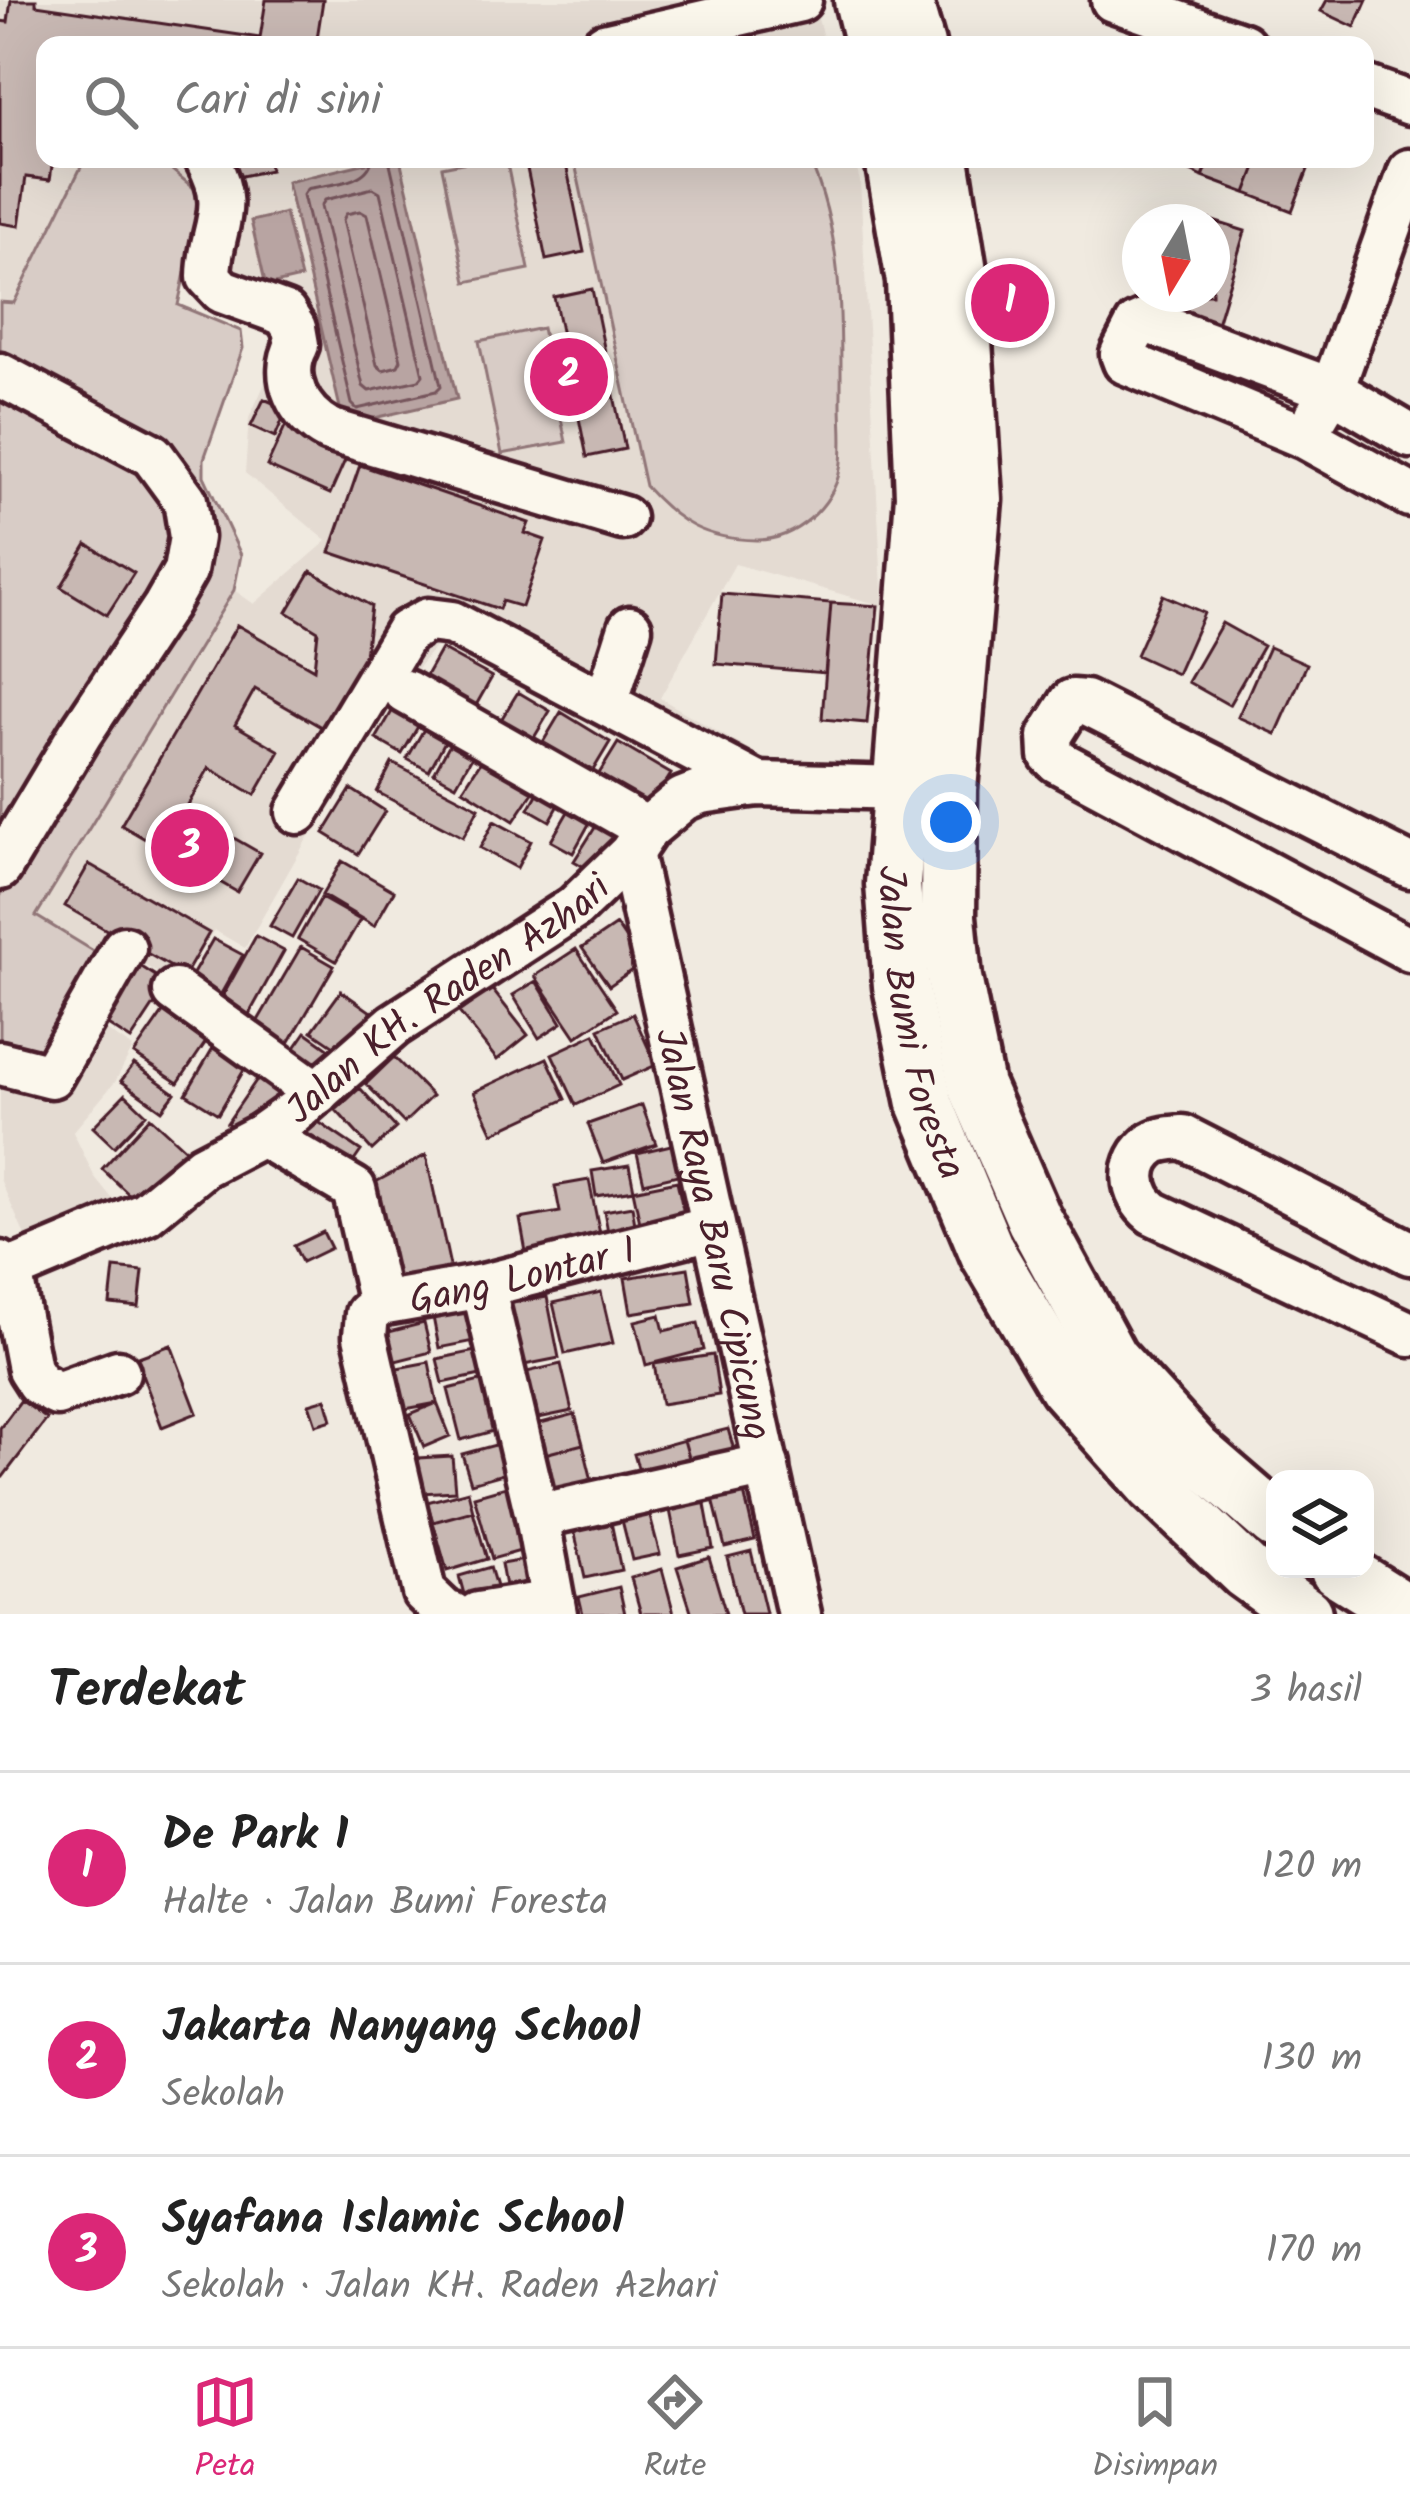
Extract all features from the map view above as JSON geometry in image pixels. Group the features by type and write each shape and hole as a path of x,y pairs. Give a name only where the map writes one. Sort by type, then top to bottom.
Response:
{"main road":[{"path":"862,0 870,36"},
{"path":"904,0 914,36"},
{"name":"Jalan Bumi Foresta","path":"895,168 914,281 923,496 893,884 901,986 925,1103 987,1252 1066,1386 1155,1486 1246,1572 1304,1614"},
{"name":"Jalan Bumi Foresta","path":"942,168 960,278 974,499 949,789 948,916 954,978 976,1086 1034,1219 1110,1359 1196,1452 1266,1514"},
{"path":"1352,1578 1409,1614"}],"street":[{"path":"643,36 800,0"},
{"path":"1113,0 1218,36"},
{"path":"1374,90 1410,103"},
{"path":"212,168 222,214 209,277 223,292 285,314 291,321 297,345 290,360 293,384 299,405 311,420 329,430 623,518"},
{"path":"1305,437 1332,390 1410,171"},
{"path":"1410,436 1332,390 1146,321 1127,338 1122,354 1125,362 1305,437 1410,495"},
{"path":"0,375 152,455 185,500 191,537 185,571 165,606 80,734 0,868"},
{"path":"298,812 406,632 428,620 452,622 758,784"},
{"path":"606,703 630,628"},
{"path":"406,692 639,841"},
{"path":"1410,866 1085,702 1072,701 1050,736 1051,755 1057,761 1410,950"},
{"name":"Jalan KH. Raden Azhari","path":"12,1265 146,1213 203,1166 262,1135 394,1025 574,908 682,799 758,784 901,788"},
{"name":"Jalan Raya Baru Cipicung","path":"639,841 712,1228 799,1614"},
{"path":"0,1063 51,1076 124,948"},
{"path":"175,992 317,1093"},
{"path":"262,1135 354,1189 380,1304"},
{"path":"1410,1253 1183,1137 1157,1140 1144,1152 1137,1168 1133,1190 1154,1213 1410,1334"},
{"name":"Gang Lontar I","path":"452,1614 424,1592 365,1336 367,1314 380,1304 483,1286 712,1228"},
{"path":"12,1265 29,1369 38,1383 57,1394 109,1376"},
{"path":"478,1614 554,1608 483,1286"},
{"path":"537,1516 767,1466"}],"shaded area":[{"path":"0,0 813,0 823,36 36,36 36,168 81,168 14,304 0,302"},
{"path":"81,168 170,168 202,195 178,305 241,331 243,348 204,459 204,476 241,555 234,590 36,916 105,958 43,1054 0,1044 0,302 14,303"},
{"path":"173,168 856,168 883,606 735,564 660,698 773,764 700,779 442,639 377,716 245,948 214,930 179,986 130,957 90,1019 133,1048 115,1082 73,1132 94,1176 120,1208 29,1245 0,1179 0,1044 105,958 36,917 234,590 254,604 327,541 245,473 249,418 287,336 198,301 219,212"},
{"path":"442,168 508,168 529,269 466,282"},
{"path":"576,168 812,168 829,218 838,280 842,453 830,496 798,528 756,540 694,526 645,486"},
{"path":"542,328 566,442 502,454 479,341"}],"water":[{"path":"345,168 402,168 457,399 344,425 287,182"},
{"path":"285,213 301,278 266,286 251,221"}],"building":[{"path":"11,0 36,0 36,5 246,36 36,36 36,168 52,168 50,180 26,177 19,226 0,223 0,21 8,22"},
{"path":"266,0 323,0 317,36 260,36"},
{"path":"1327,0 1367,0 1355,27 1321,11"},
{"path":"235,168 270,168 270,170 237,177"},
{"path":"527,168 567,168 584,252 546,260"},
{"path":"1184,168 1206,168 1203,177"},
{"path":"1206,168 1256,168 1246,193 1203,177"},
{"path":"1256,168 1309,168 1292,211 1246,193"},
{"path":"1230,226 1245,231 1230,281"},
{"path":"592,289 625,449 587,457 554,297"},
{"path":"1167,312 1221,312 1216,327"},
{"path":"264,399 287,409 275,437 251,426"},
{"path":"288,420 350,449 330,494 267,466"},
{"path":"360,465 529,523 525,533 545,540 522,607 502,601 499,609 330,552"},
{"path":"87,544 134,573 107,615 61,587"},
{"path":"311,571 371,606 360,696 330,732 255,689 235,725 280,751 255,795 209,768 185,810 260,853 237,892 121,825 237,625 314,669 318,631 287,612"},
{"path":"722,594 831,603 825,673 716,664"},
{"path":"1163,595 1204,613 1177,674 1136,655"},
{"path":"831,603 878,606 867,723 822,719"},
{"path":"1222,623 1263,646 1229,705 1188,682"},
{"path":"1269,647 1307,664 1276,734 1238,717"},
{"path":"441,649 492,677 467,721 416,693"},
{"path":"518,692 550,711 523,756 491,736"},
{"path":"394,708 420,723 402,754 376,739"},
{"path":"561,712 610,742 589,777 540,747"},
{"path":"428,722 449,734 429,771 407,759"},
{"path":"454,736 477,748 456,785 434,773"},
{"path":"618,743 671,774 650,808 597,777"},
{"path":"487,752 538,785 514,821 463,789"},
{"path":"392,763 479,808 463,837 377,792"},
{"path":"541,787 563,798 550,821 529,809"},
{"path":"351,789 385,811 358,854 324,833"},
{"path":"573,803 594,815 573,853 551,841"},
{"path":"601,818 623,831 596,874 574,861"},
{"path":"494,821 531,841 517,868 480,848"},
{"path":"342,861 394,891 374,926 322,895"},
{"path":"89,864 209,933 185,975 65,906"},
{"path":"298,878 319,890 292,938 270,926"},
{"path":"321,898 360,920 336,961 298,939"},
{"path":"616,925 642,963 609,986 582,948"},
{"path":"256,936 284,951 242,1027 214,1012"},
{"path":"213,939 243,955 213,1008 183,991"},
{"path":"301,947 334,966 282,1055 249,1036"},
{"path":"576,949 617,1010 576,1037 535,976"},
{"path":"134,962 168,984 131,1040 97,1018"},
{"path":"536,981 562,1023 539,1038 513,995"},
{"path":"491,988 528,1035 497,1060 459,1012"},
{"path":"341,991 374,1014 346,1054 312,1031"},
{"path":"171,1001 214,1030 178,1083 134,1054"},
{"path":"633,1014 656,1065 622,1080 599,1029"},
{"path":"306,1032 334,1052 312,1082 285,1062"},
{"path":"595,1034 619,1085 576,1105 552,1054"},
{"path":"217,1041 250,1060 218,1114 186,1094"},
{"path":"394,1057 432,1096 404,1123 366,1084"},
{"path":"547,1058 566,1099 493,1133 474,1092"},
{"path":"134,1064 175,1093 162,1110 121,1081"},
{"path":"266,1066 298,1088 251,1138 227,1123"},
{"path":"360,1088 396,1128 372,1150 336,1110"},
{"path":"125,1094 146,1114 114,1147 93,1127"},
{"path":"642,1105 656,1144 603,1163 588,1124"},
{"path":"150,1117 185,1149 136,1201 102,1169"},
{"path":"314,1119 361,1151 341,1180 294,1148"},
{"path":"675,1144 682,1174 644,1183 637,1153"},
{"path":"426,1155 453,1280 395,1292 372,1184"},
{"path":"629,1165 634,1190 596,1196 592,1171"},
{"path":"589,1180 603,1249 528,1263 520,1219 560,1212 555,1186"},
{"path":"677,1181 687,1228 643,1237 633,1190"},
{"path":"632,1206 638,1243 611,1248 604,1211"},
{"path":"323,1232 331,1248 302,1262 294,1246"},
{"path":"114,1268 143,1271 139,1307 110,1304"},
{"path":"688,1268 694,1303 631,1313 625,1278"},
{"path":"601,1292 613,1343 565,1354 553,1303"},
{"path":"547,1297 559,1358 519,1366 506,1304"},
{"path":"477,1308 484,1339 439,1348 433,1317"},
{"path":"660,1315 664,1331 698,1323 704,1350 646,1365 635,1321"},
{"path":"424,1323 431,1352 384,1364 377,1335"},
{"path":"171,1345 197,1413 162,1427 136,1358"},
{"path":"485,1349 490,1373 443,1383 437,1359"},
{"path":"713,1355 719,1395 661,1404 654,1364"},
{"path":"429,1362 437,1403 400,1410 392,1369"},
{"path":"561,1364 572,1411 529,1420 518,1374"},
{"path":"484,1380 497,1430 461,1440 448,1389"},
{"path":"326,1399 332,1420 316,1425 309,1404"},
{"path":"21,1400 47,1419 3,1477 0,1428"},
{"path":"437,1403 450,1436 424,1447 410,1414"},
{"path":"575,1414 583,1444 541,1455 533,1425"},
{"path":"728,1429 737,1460 693,1472 684,1440"},
{"path":"684,1440 693,1472 643,1485 634,1454"},
{"path":"506,1442 514,1471 471,1483 462,1454"},
{"path":"583,1444 593,1485 552,1495 541,1455"},
{"path":"452,1456 455,1491 421,1493 418,1458"},
{"path":"742,1484 755,1540 725,1547 711,1491"},
{"path":"513,1485 531,1548 492,1559 474,1496"},
{"path":"468,1491 473,1511 433,1522 427,1502"},
{"path":"704,1499 713,1548 679,1555 669,1505"},
{"path":"473,1511 487,1559 447,1571 433,1522"},
{"path":"649,1513 660,1554 632,1560 622,1520"},
{"path":"611,1522 621,1570 585,1578 574,1530"},
{"path":"751,1551 764,1614 741,1614 727,1557"},
{"path":"709,1557 726,1614 692,1614 677,1567"},
{"path":"530,1559 536,1598 508,1603 501,1564"},
{"path":"490,1567 500,1600 468,1609 459,1576"},
{"path":"662,1569 674,1614 641,1614 631,1578"},
{"path":"619,1587 625,1614 583,1614 579,1597"}],"place":[{"name":"De Park 1","path":"1010,303"},
{"name":"Jakarta Nanyang School","path":"569,377"},
{"name":"Syafana Islamic School","path":"190,848"}]}
